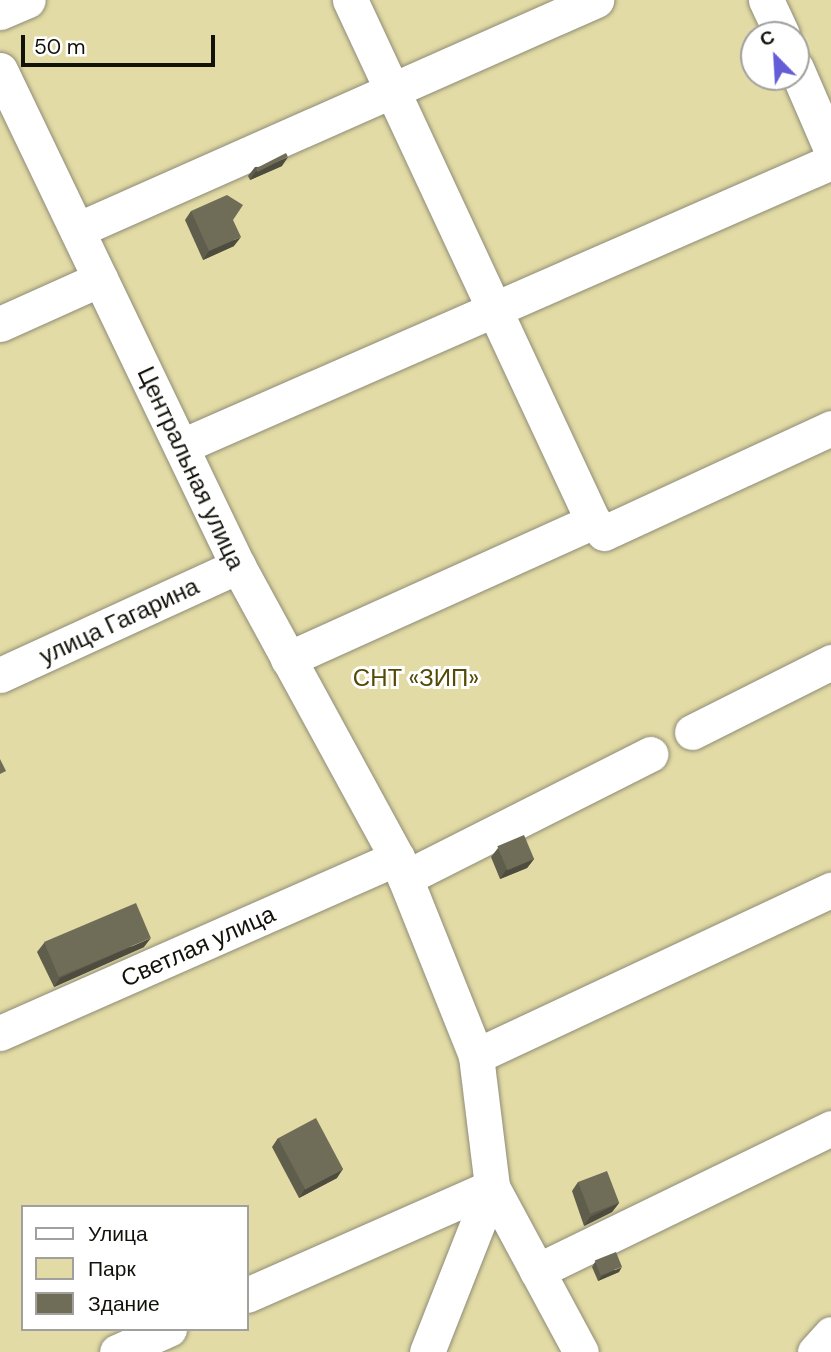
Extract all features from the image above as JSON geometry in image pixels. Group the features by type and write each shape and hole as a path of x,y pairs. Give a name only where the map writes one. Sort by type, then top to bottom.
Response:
{"street":[{"path":"0,12 28,0"},
{"path":"350,0 593,521 604,533 831,428"},
{"path":"77,230 392,87 596,0"},
{"path":"766,0 776,21"},
{"name":"Центральная улица","path":"0,70 182,446 237,566 401,868 476,1056 492,1187"},
{"path":"808,91 827,126"},
{"path":"182,446 831,162"},
{"path":"0,324 100,279"},
{"path":"288,659 593,521"},
{"name":"улица Гагарина","path":"0,675 237,566"},
{"path":"692,732 831,662"},
{"name":"Светлая улица","path":"0,1034 401,868 651,754"},
{"path":"476,1056 831,890"},
{"path":"537,1271 831,1128"},
{"path":"492,1187 582,1352"},
{"path":"248,1295 492,1187"},
{"path":"427,1352 492,1187"},
{"path":"117,1352 164,1331"},
{"path":"815,1352 831,1334"}],"green space":[{"name":"СНТ «ЗИП»","path":"0,0 831,0 831,1352 0,1352"}],"building":[{"path":"286,153 288,157 258,172 256,168"},
{"path":"227,195 243,205 233,220 241,237 209,251 191,211"},
{"path":"0,759 6,771 0,774"},
{"path":"524,835 534,859 507,870 497,846"},
{"path":"136,903 151,938 59,977 44,942"},
{"path":"316,1118 343,1169 305,1189 278,1138"},
{"path":"607,1171 619,1203 590,1214 578,1182"},
{"path":"616,1252 622,1267 601,1275 595,1261"}]}
